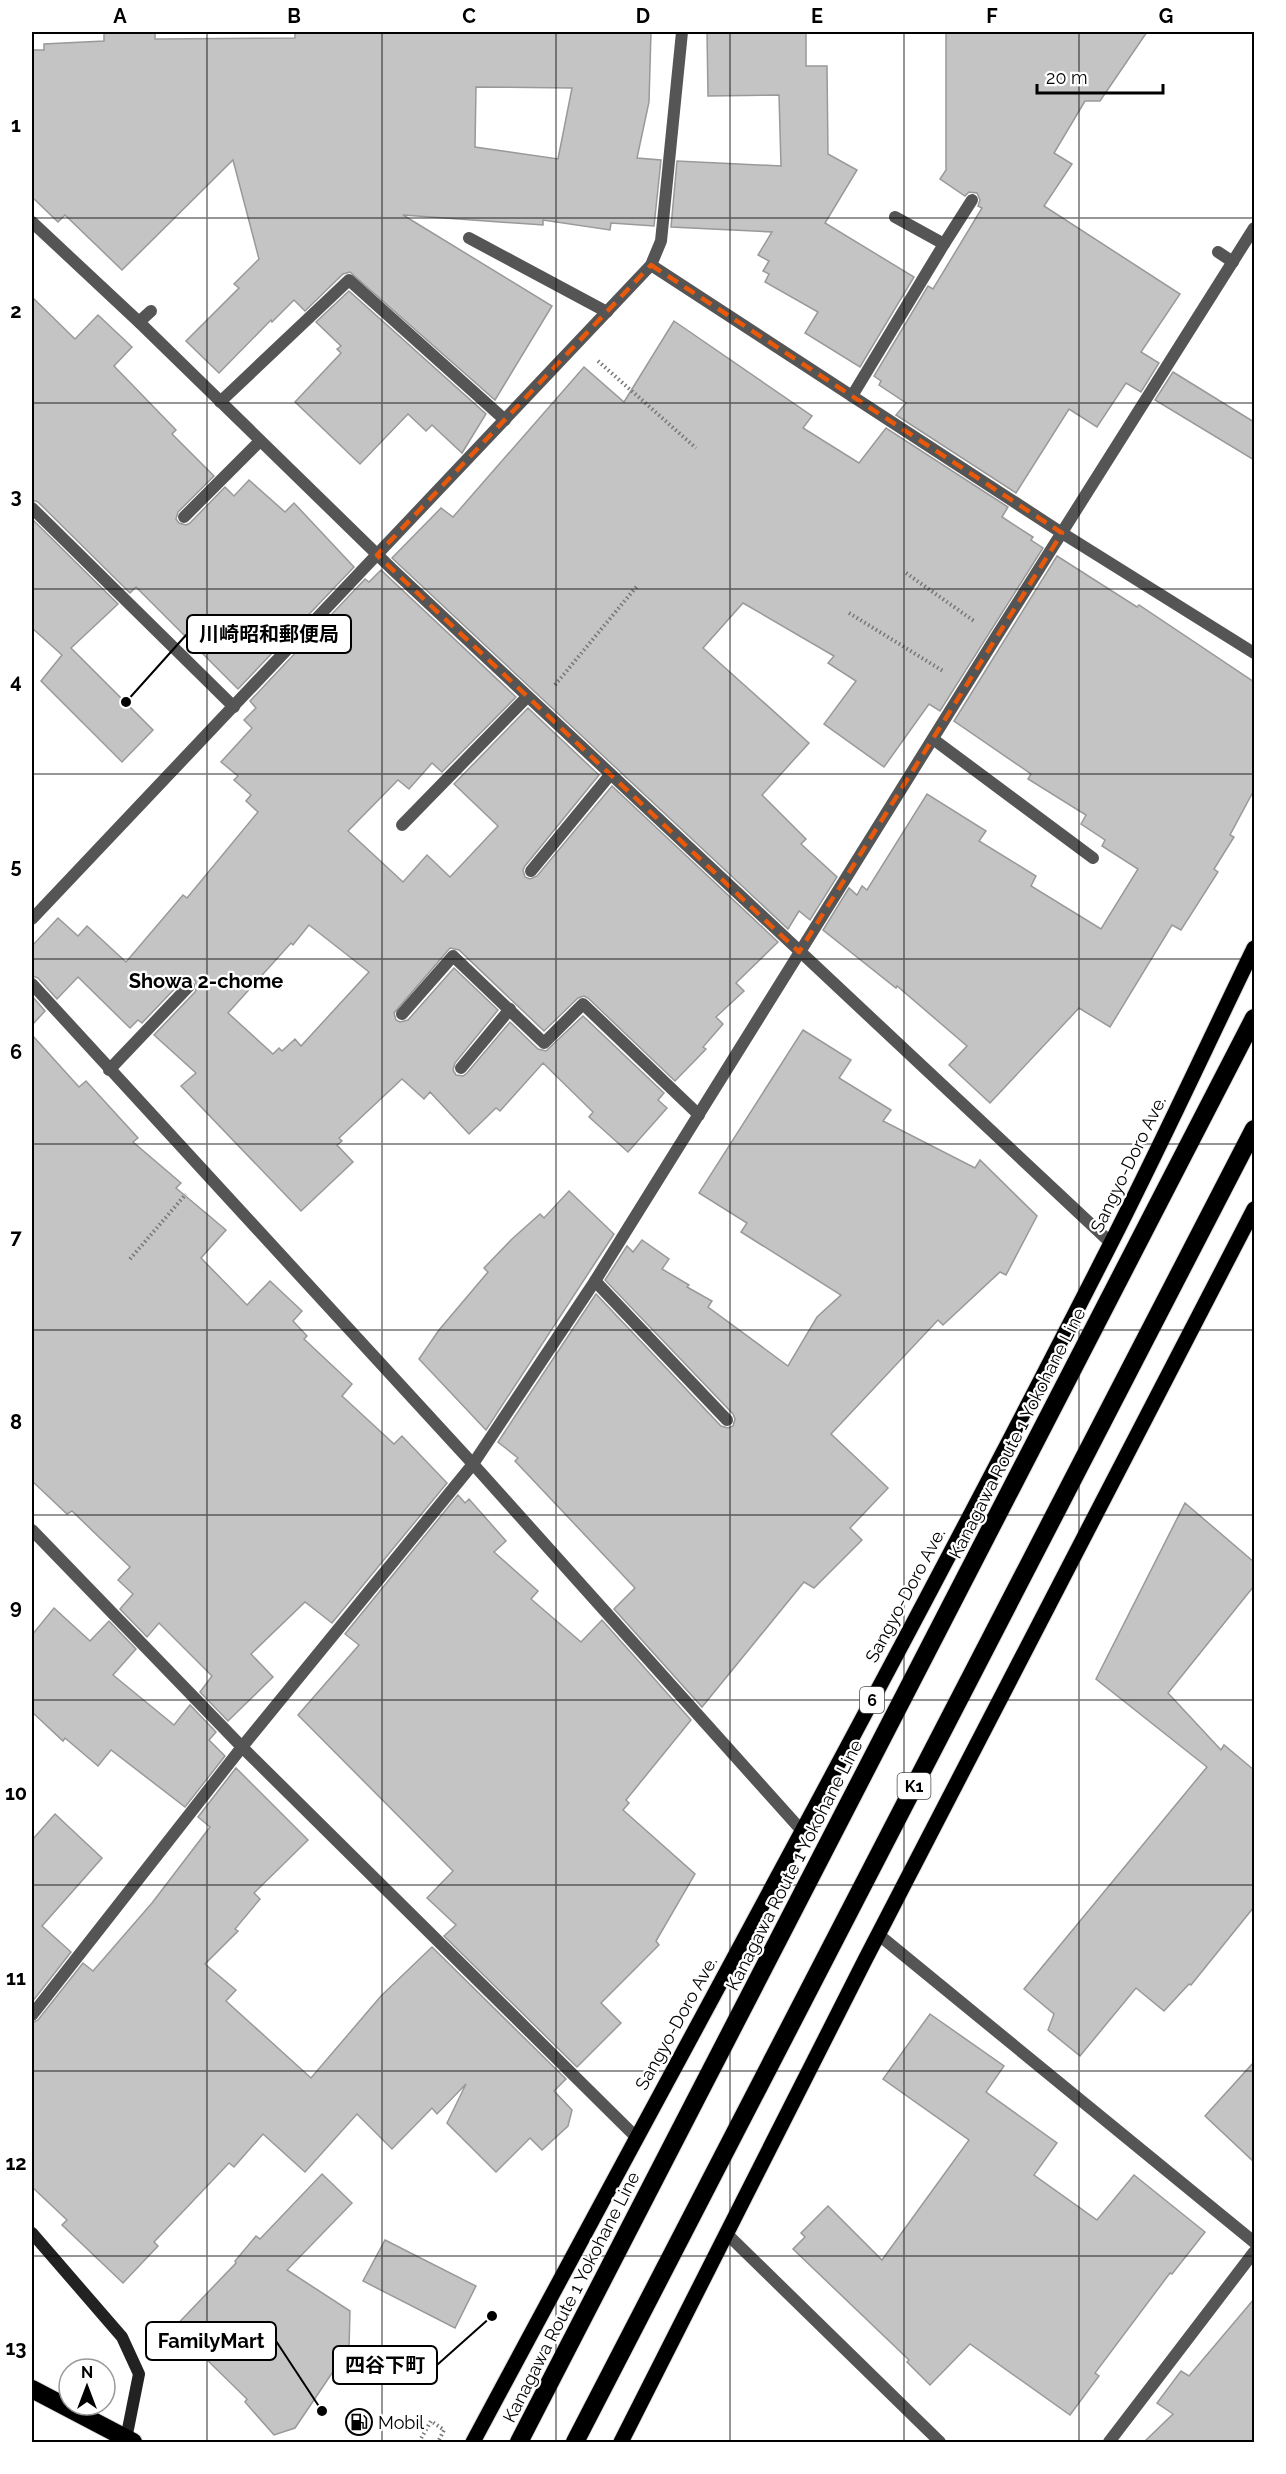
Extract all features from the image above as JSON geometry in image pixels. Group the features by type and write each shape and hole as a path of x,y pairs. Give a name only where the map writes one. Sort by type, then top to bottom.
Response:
{"highway":[{"name":"Kanagawa Route 1 Yokohane Line","path":"519,2442 1254,1018"},
{"name":"K1","path":"575,2442 1254,1129"},
{"path":"32,2389 129,2441"}],"main road":[{"name":"Sangyo-Doro Ave.","path":"473,2442 803,1832 1111,1243 1254,948"},
{"path":"621,2442 879,1935 1254,1209"}],"street":[{"path":"32,919 651,265 661,242 682,32"},
{"path":"852,396 972,200"},
{"path":"894,217 944,244"},
{"path":"32,222 139,322 376,555 1111,1243"},
{"path":"32,2015 242,1747 473,1464 595,1281 1254,228"},
{"path":"469,238 606,312"},
{"path":"1218,252 1233,262"},
{"path":"651,265 1062,533 1254,653"},
{"path":"220,402 349,280 505,420"},
{"path":"139,322 151,311"},
{"path":"184,517 260,441"},
{"path":"32,508 234,707"},
{"path":"402,825 527,697"},
{"path":"933,739 1093,858"},
{"path":"531,871 610,775"},
{"path":"402,1014 453,956 544,1043 583,1004 699,1115"},
{"path":"32,984 473,1464 803,1832"},
{"path":"109,1070 189,987"},
{"path":"461,1068 510,1010"},
{"path":"595,1281 727,1420"},
{"path":"32,1530 242,1747 636,2138"},
{"path":"879,1935 1254,2242"},
{"path":"32,2233 122,2337 139,2374 129,2441"},
{"path":"727,2234 940,2442"},
{"path":"1108,2442 1254,2252"}],"path":[{"path":"578,342 696,448"},
{"path":"906,573 996,637"},
{"path":"538,706 637,586"},
{"path":"849,613 966,686"},
{"path":"130,1259 204,1173"},
{"path":"419,2442 431,2421 444,2430 438,2442"}],"highlighted area":[{"path":"651,265 1062,533 799,952 377,555"}],"building":[{"path":"104,32 155,32 155,39 295,38 295,32 651,32 649,102 637,158 661,160 654,226 611,223 610,230 543,220 543,225 403,215 552,306 495,400 350,272 343,274 305,311 294,300 219,373 186,341 239,288 234,284 259,259 233,160 122,270 65,215 58,222 32,197 32,50 44,50 44,44 104,41","holes":["476,87 572,88 558,159 475,147"]},
{"path":"707,32 806,32 806,66 827,66 828,154 857,170 825,223 914,277 860,367 805,333 818,312 765,282 769,274 763,271 769,261 758,255 772,232 671,227 677,161 781,166 779,95 708,96"},
{"path":"946,32 1147,32 1100,101 1085,101 1054,153 1072,164 1044,206 1180,294 1141,352 1159,363 1141,392 1126,383 1097,427 1069,409 1016,493 896,415 906,403 879,385 881,381 874,376 928,286 933,289 982,208 978,206 980,200 977,193 969,192 965,196 940,179 946,170"},
{"path":"349,291 486,414 462,453 432,425 426,431 408,414 360,464 295,402 341,353 337,349 341,346 316,322"},
{"path":"32,297 75,339 98,315 132,347 114,366 176,430 172,434 214,476 178,512 176,519 179,523 186,525 190,523 225,487 234,496 249,480 285,512 294,503 354,567 238,689 136,587 130,593 38,502 32,500"},
{"path":"674,321 812,416 803,428 859,463 886,428 1008,507 1002,517 1033,537 1031,540 1043,548 940,711 929,704 884,767 824,724 856,681 828,663 834,656 743,603 703,648 809,743 762,795 806,839 801,844 837,877 810,920 799,911 788,929 392,558 441,508 453,517 584,367 624,402"},
{"path":"1173,372 1254,422 1254,460 1155,400"},
{"path":"32,519 118,604 71,648 153,730 122,762 41,681 62,655 32,628"},
{"path":"1057,556 1137,607 1139,605 1254,682 1254,790 1230,835 1234,837 1214,869 1218,872 1181,930 1172,925 1110,1027 1079,1008 990,1103 949,1065 967,1046 897,986 896,988 823,930 849,888 857,895 862,886 867,890 927,794 986,831 979,841 1036,876 1031,886 1101,929 1138,869 1102,846 1105,840 1081,824 1086,815 1028,779 1031,774 954,721"},
{"path":"381,570 516,697 442,772 432,763 409,789 398,780 348,831 403,882 427,855 450,877 498,826 454,784 528,708 599,775 525,866 523,870 525,877 530,879 537,876 612,786 778,942 736,983 744,991 716,1017 723,1024 703,1047 706,1049 675,1081 588,998 584,996 578,998 544,1031 459,950 450,948 394,1013 396,1020 400,1022 408,1020 454,968 498,1010 455,1063 453,1070 456,1075 463,1076 467,1073 510,1022 538,1049 546,1051 583,1016 664,1093 658,1100 667,1108 628,1152 589,1117 593,1112 543,1063 500,1111 496,1108 469,1134 430,1092 424,1099 402,1079 339,1138 342,1141 337,1145 353,1162 301,1211 181,1086 196,1073 154,1035 195,992 197,987 195,980 190,978 183,980 142,1023 138,1020 130,1028 78,977 57,999 38,978 32,976 32,946 58,918 78,936 87,926 126,962 183,895 187,898 258,812 246,801 251,795 234,780 238,776 221,762 252,728 244,720 256,708 250,701 365,579 369,582","holes":["309,925 369,972 301,1046 295,1039 282,1051 279,1048 273,1054 228,1013"]},
{"path":"32,996 45,1011 32,1025"},
{"path":"803,1030 851,1060 839,1078 891,1110 883,1121 975,1168 980,1160 1037,1216 1006,1275 1000,1272 943,1325 938,1320 831,1434 888,1488 850,1528 862,1540 814,1588 804,1582 702,1707 614,1609 635,1588 515,1461 518,1458 498,1442 596,1294 721,1426 728,1428 733,1426 735,1419 733,1414 605,1280 627,1246 633,1252 642,1240 669,1259 662,1269 712,1301 708,1307 788,1366 817,1317 841,1295 741,1232 747,1223 699,1193"},
{"path":"32,1035 79,1087 86,1081 138,1138 133,1142 181,1183 176,1188 226,1230 201,1258 247,1305 270,1281 302,1311 293,1321 307,1336 304,1339 352,1384 342,1396 394,1444 402,1436 447,1483 332,1623 305,1602 251,1654 273,1677 228,1721 200,1692 212,1676 159,1623 147,1637 120,1609 133,1594 118,1580 130,1567 72,1511 67,1514 32,1481"},
{"path":"569,1191 614,1234 486,1430 419,1359 439,1330 488,1272 484,1268 540,1214 544,1218"},
{"path":"458,1495 465,1503 469,1499 506,1541 494,1552 538,1591 531,1599 581,1642 602,1620 691,1720 626,1800 629,1803 623,1810 695,1874 656,1941 659,1945 601,2003 621,2023 577,2067 444,1936 456,1925 427,1898 453,1871 298,1715 359,1645 345,1634"},
{"path":"1185,1503 1254,1562 1254,1586 1168,1693 1221,1750 1224,1745 1254,1770 1254,1907 1191,1985 1189,1984 1164,2011 1136,1988 1080,2056 1048,2030 1054,2014 1024,1989 1207,1767 1096,1679"},
{"path":"54,1608 90,1641 109,1621 136,1649 113,1675 174,1725 190,1705 216,1732 209,1740 225,1756 185,1807 111,1750 98,1766 65,1738 63,1741 32,1712 32,1635"},
{"path":"236,1768 308,1840 254,1893 260,1899 235,1929 238,1931 205,1964 236,1990 226,2001 311,2078 381,1996 432,1947 566,2079 554,2091 572,2110 568,2126 542,2150 530,2138 496,2172 447,2123 466,2084 437,2114 432,2108 392,2149 357,2114 305,2172 263,2134 234,2167 229,2163 154,2242 158,2246 123,2283 62,2225 67,2220 32,2187 32,2023 38,2020 83,1963 93,1971 152,1903 210,1827 198,1817"},
{"path":"55,1814 102,1858 42,1926 71,1952 32,2002 32,1840"},
{"path":"930,2014 1004,2066 986,2092 1057,2143 1034,2175 1097,2220 1134,2175 1205,2232 1172,2274 1170,2273 1095,2373 1099,2376 1070,2415 970,2344 930,2385 907,2362 909,2360 793,2249 805,2237 801,2233 828,2206 882,2260 969,2140 883,2079"},
{"path":"1254,2062 1254,2162 1205,2116"},
{"path":"322,2174 352,2203 287,2270 350,2311 349,2348 295,2428 274,2435 245,2402 247,2399 200,2353 193,2360 167,2335 236,2263 235,2261 256,2236 260,2239"},
{"path":"385,2240 476,2286 455,2328 363,2281"},
{"path":"1254,2299 1254,2442 1144,2442 1173,2414 1157,2403 1181,2371 1189,2376"}],"place":[{"name":"川崎昭和郵便局","path":"126,702"},
{"name":"四谷下町","path":"492,2316"},
{"name":"FamilyMart","path":"322,2411"},
{"name":"Mobil","path":"359,2422"}],"district":[{"name":"Showa 2-chome","path":"206,981"}]}
